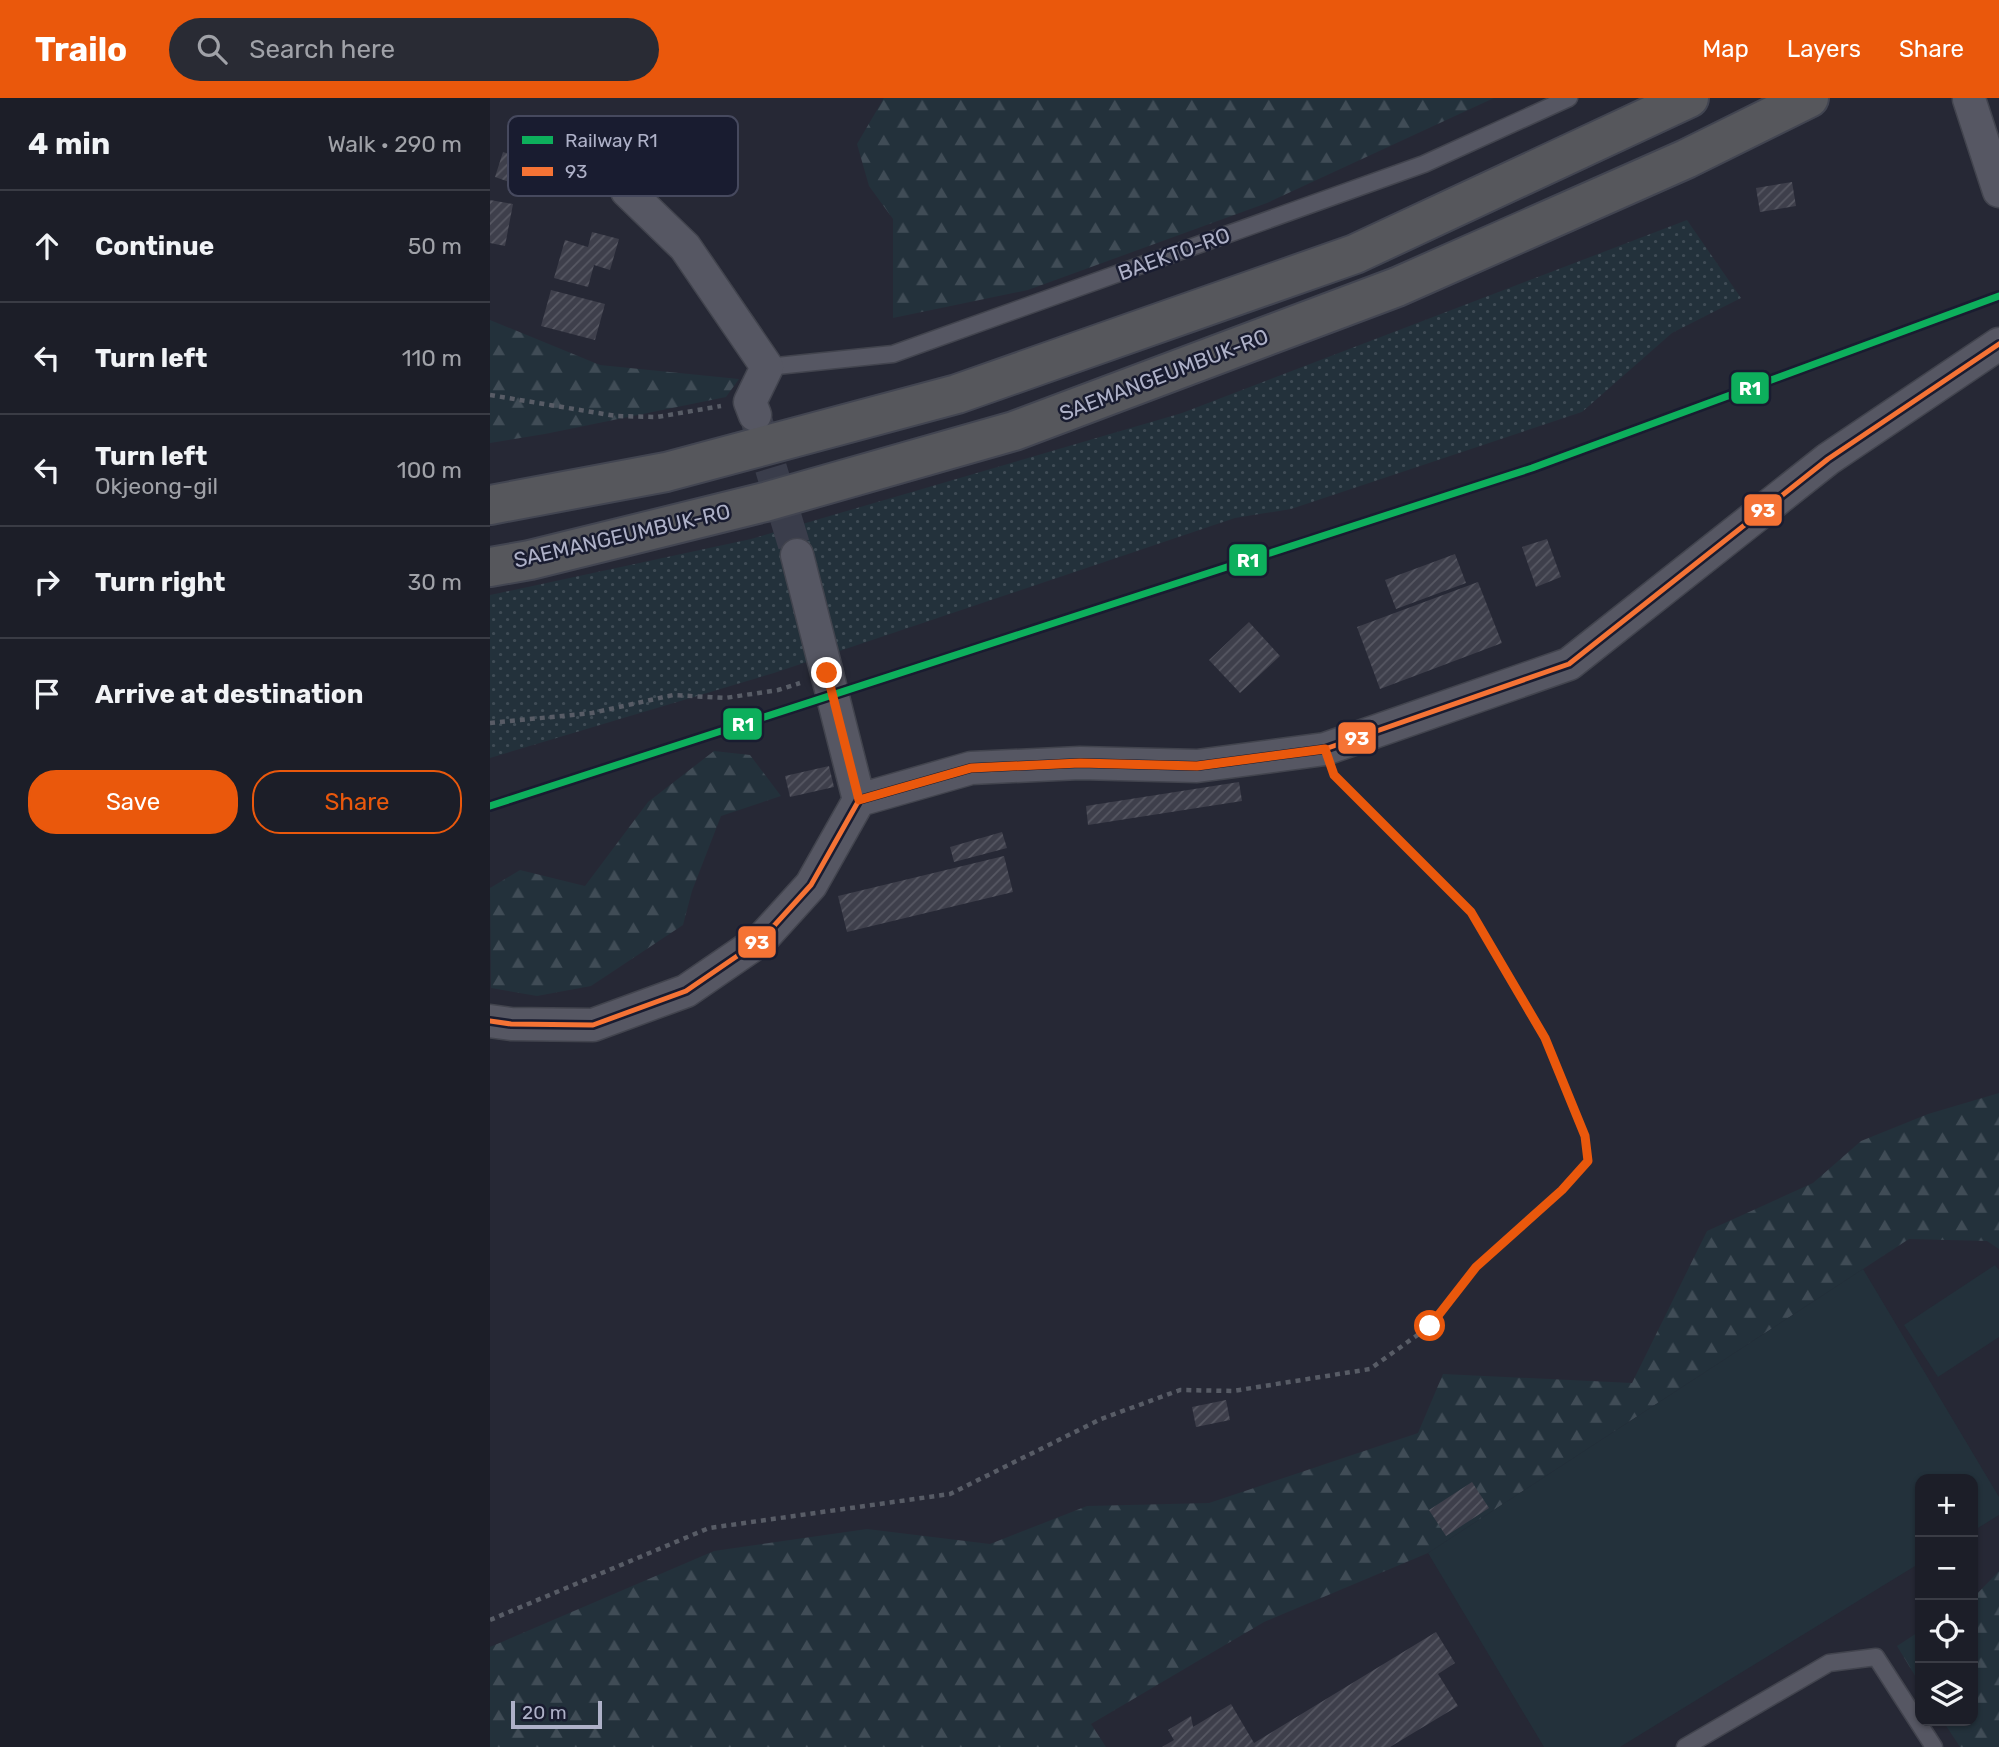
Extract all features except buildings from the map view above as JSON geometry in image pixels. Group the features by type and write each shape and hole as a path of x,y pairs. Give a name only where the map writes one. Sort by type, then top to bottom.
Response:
{"highway":[{"path":"490,505 666,472 957,394 1355,254 1689,98"},
{"name":"SAEMANGEUMBUK-RO","path":"490,567 765,502 1014,431 1397,287 1686,159 1809,98"}],"street":[{"path":"1969,99 1999,191"},
{"path":"632,196 685,247 767,367 752,408"},
{"path":"859,800 971,768 1080,763 1197,766 1325,749 1569,664 1828,459 1999,344"},
{"path":"490,1021 512,1024 593,1025 686,991 761,939 811,885 859,800 796,555"}],"lane":[{"name":"BAEKTO-RO","path":"767,367 893,354 1424,164 1569,98"},
{"path":"1685,1747 1829,1663 1877,1657 1934,1747"}],"path":[{"path":"490,395 616,416 657,416 752,408"},
{"path":"490,723 592,713 673,695 725,698 778,690 827,673"},
{"path":"490,1620 709,1528 950,1494 1101,1419 1180,1390 1233,1391 1370,1369 1430,1326 1476,1267 1562,1190 1588,1161 1585,1136 1545,1038 1471,912 1334,775 1325,749"}],"green space":[{"path":"884,98 1494,98 1267,203 1028,290 893,318 893,219 869,186 857,144"},
{"path":"1687,220 1741,298 1672,333 1582,412 1291,509 1235,518 774,673 490,758 490,595 751,539 1182,413"},
{"path":"490,320 600,365 739,379 726,397 490,443"},
{"path":"714,751 750,755 781,796 721,816 692,891 683,925 591,986 537,996 491,988 490,888 520,870 585,886 648,802"},
{"path":"1999,1093 1999,1249 1987,1241 1909,1239 1428,1553 1264,1622 1091,1724 1106,1747 490,1747 490,1647 714,1551 867,1529 990,1544 1087,1506 1209,1503 1418,1433 1443,1374 1632,1383 1707,1231 1813,1183 1861,1141 1928,1114"},
{"path":"1995,1265 1999,1270 1999,1337 1938,1377 1904,1325"},
{"path":"1863,1269 1999,1497 1999,1515 1978,1528 1978,1474 1915,1474 1915,1566 1620,1747 1544,1747 1428,1553"},
{"path":"1999,1571 1999,1747 1960,1747 1946,1726 1978,1726 1978,1593"},
{"path":"1915,1634 1915,1676 1897,1646"}],"tunnel":[{"path":"757,422 797,555"}],"rail line":[{"name":"R1","path":"490,806 1532,468 1999,296"}],"transit line":[{"name":"93","path":"490,1021 511,1024 593,1025 686,991 762,939 811,885 859,800 971,768 1080,763 1197,766 1325,749 1569,664 1828,459 1999,344"}],"route":[{"path":"827,673 859,800 971,768 1080,763 1197,766 1325,749 1334,775 1471,912 1545,1038 1585,1136 1588,1161 1562,1190 1476,1267 1430,1326"}]}
